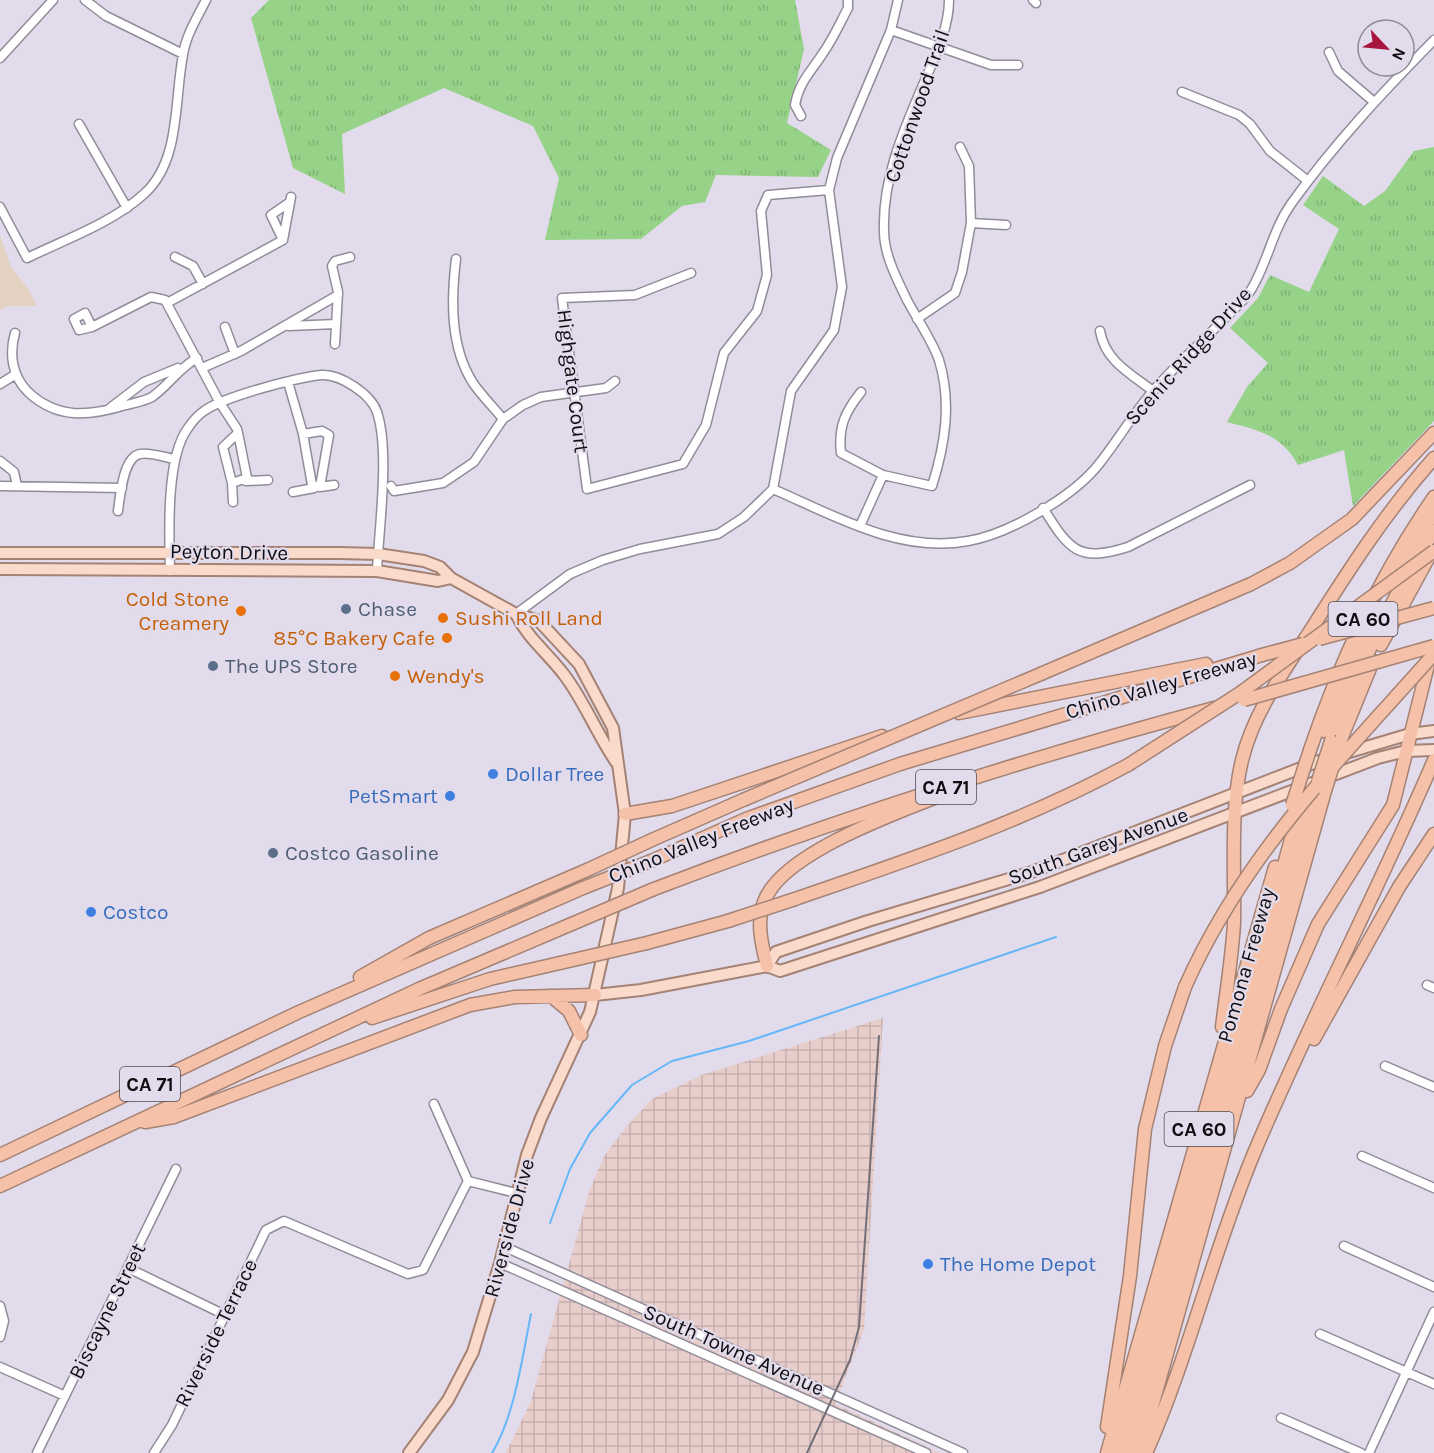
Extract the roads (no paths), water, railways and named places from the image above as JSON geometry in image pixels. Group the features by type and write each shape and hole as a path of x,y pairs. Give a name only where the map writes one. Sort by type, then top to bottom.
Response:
{"highway":[{"path":"299,1012 429,938 743,800 1251,584 1290,563 1352,519 1434,433"},
{"path":"1218,1064 1234,926 1236,795 1247,744 1268,698 1361,550 1434,458"},
{"name":"Pomona Freeway","path":"1105,1453 1218,1064 1303,801 1314,748 1332,686 1370,604 1401,548 1434,497"},
{"path":"1314,748 1377,609 1398,569 1434,513"},
{"path":"1119,1453 1303,801 1337,739 1353,684 1387,612 1434,531"},
{"path":"320,1036 490,979 647,943 728,921 1018,820 1063,800 1128,765 1231,699 1434,549"},
{"name":"Pomona Freeway","path":"1139,1453 1325,791 1337,739 1385,637 1434,549"},
{"name":"Chino Valley Freeway","path":"0,1155 299,1012 746,819 848,782 1236,662 1434,608"},
{"path":"1237,1107 1259,1070 1318,924 1393,805 1432,648"},
{"path":"1105,1453 1129,1286 1145,1129 1165,1046 1185,987 1218,921 1260,854 1432,648"},
{"name":"Chino Valley Freeway","path":"0,1186 419,989 654,889 863,813 1088,742 1432,648"},
{"path":"625,814 672,806 953,714 1188,667 1236,662"},
{"path":"1146,1453 1165,1410 1220,1246 1268,1122 1385,872 1432,765"},
{"path":"767,966 760,930 762,909 771,887 781,876 864,827 986,774"},
{"path":"1129,1453 1303,801"},
{"path":"1268,1122 1369,938 1434,834"},
{"path":"129,1125 174,1118 454,1010 505,998 595,995"},
{"path":"550,996 569,1011 581,1035"}],"main road":[{"name":"Peyton Drive","path":"0,553 170,551 378,554 424,561 440,567 451,578 516,614 539,621 579,664 614,728 616,762 625,814 618,888 595,995"},
{"name":"Peyton Drive","path":"0,569 377,571 438,581 451,578"},
{"name":"Peyton Drive","path":"516,614 525,634 566,677 597,734 616,762"},
{"name":"South Garey Avenue","path":"767,966 776,952 868,921 1029,873 1236,795 1319,761 1410,734 1434,731"},
{"name":"South Garey Avenue","path":"595,995 641,990 767,966 780,971 934,924 1040,888 1378,758 1406,751 1434,750"},
{"path":"1120,856 1127,846 1158,824"},
{"name":"Riverside Drive","path":"409,1453 448,1400 473,1352 500,1263 516,1192 540,1118 581,1035 595,995"}],"street":[{"path":"0,58 53,0"},
{"path":"85,0 106,16 183,54"},
{"path":"0,207 27,258 127,208 146,192 164,169 177,107 183,54 191,29 206,0"},
{"path":"801,116 795,105 797,91 807,72 822,54 848,8 848,0"},
{"path":"516,614 570,574 603,560 640,549 717,534 744,517 773,489 791,391 834,330 842,287 829,190 837,158 891,30 898,0"},
{"name":"Cottonwood Trail","path":"883,476 932,486 946,428 945,388 938,358 893,272 883,233 887,183 908,121 939,47 950,0"},
{"path":"891,30 991,65 1018,65"},
{"name":"Scenic Ridge Drive","path":"773,489 860,526 916,543 967,542 997,532 1043,508 1079,485 1099,465 1153,391 1249,292 1263,268 1276,226 1335,144 1434,40"},
{"path":"1329,52 1338,71 1374,102"},
{"path":"1182,92 1239,115 1250,124 1270,151 1308,181"},
{"path":"79,124 127,208"},
{"path":"917,319 955,293 971,223 969,166 960,147"},
{"name":"Highgate Court","path":"691,273 635,294 562,298 587,489 683,464 706,425 724,353 757,311 767,275 761,210 768,195 829,190"},
{"path":"166,302 283,240 291,200 271,215 283,240"},
{"path":"971,223 1005,225"},
{"path":"175,257 193,266 203,284"},
{"path":"335,344 338,295 332,266 335,261 350,257"},
{"path":"456,260 453,320 459,347 474,385 503,419"},
{"path":"202,368 235,354 338,295"},
{"path":"92,327 151,297 166,302 238,433 246,481"},
{"path":"286,326 336,324"},
{"path":"225,327 235,354"},
{"path":"1100,331 1102,345 1110,357 1153,391"},
{"path":"15,333 11,346 12,362 16,374 27,391 62,414 90,415 151,397 184,365"},
{"path":"105,412 144,382 197,358"},
{"path":"0,384 16,374"},
{"path":"170,571 174,459 187,429 203,411 220,403 288,382 324,375 351,384 376,409 384,447 377,571"},
{"path":"381,487 391,486 394,491 403,491 408,487 443,483 474,462 503,419 523,405 541,397 606,388 615,381"},
{"path":"288,382 317,488"},
{"path":"860,526 883,476 841,453 839,437 845,412 861,392"},
{"path":"303,434 322,431 329,435 317,488"},
{"path":"233,502 232,483 223,447 238,433"},
{"path":"118,511 128,466 137,455 174,459"},
{"path":"0,461 14,472 17,486"},
{"path":"232,483 268,480"},
{"path":"293,492 334,485"},
{"path":"1043,508 1067,545 1082,552 1107,554 1128,547 1250,485"},
{"path":"0,486 122,488"},
{"path":"1385,1066 1434,1087"},
{"path":"435,1104 468,1181 516,1192"},
{"path":"1362,1156 1434,1188"},
{"name":"Biscayne Street","path":"37,1453 176,1169"},
{"name":"Riverside Terrace","path":"154,1453 172,1425 266,1230 284,1221 408,1274 416,1274 423,1270 468,1181"},
{"path":"1344,1246 1434,1287"},
{"name":"South Towne Avenue","path":"504,1247 963,1453"},
{"name":"South Towne Avenue","path":"500,1263 926,1453"},
{"path":"128,1268 225,1315"},
{"path":"0,1306 4,1321 0,1337"},
{"path":"1369,1453 1434,1312"},
{"path":"1320,1334 1434,1384"},
{"path":"0,1367 65,1396"},
{"path":"1281,1418 1361,1453"}],"waterway":[{"path":"550,1223 570,1169 590,1133 632,1085 672,1061 749,1041 1056,937"},
{"path":"492,1453 512,1404 531,1314"}],"railway":[{"path":"807,1453 850,1360 859,1327 879,1036"}],"place":[{"name":"Chase","path":"346,609"},
{"name":"Cold Stone Creamery","path":"241,611"},
{"name":"Sushi Roll Land","path":"443,618"},
{"name":"85°C Bakery Cafe","path":"447,638"},
{"name":"The UPS Store","path":"213,666"},
{"name":"Wendy's","path":"395,676"},
{"name":"Dollar Tree","path":"493,774"},
{"name":"PetSmart","path":"450,796"},
{"name":"Costco Gasoline","path":"273,853"},
{"name":"Costco","path":"91,912"},
{"name":"The Home Depot","path":"928,1264"}]}
